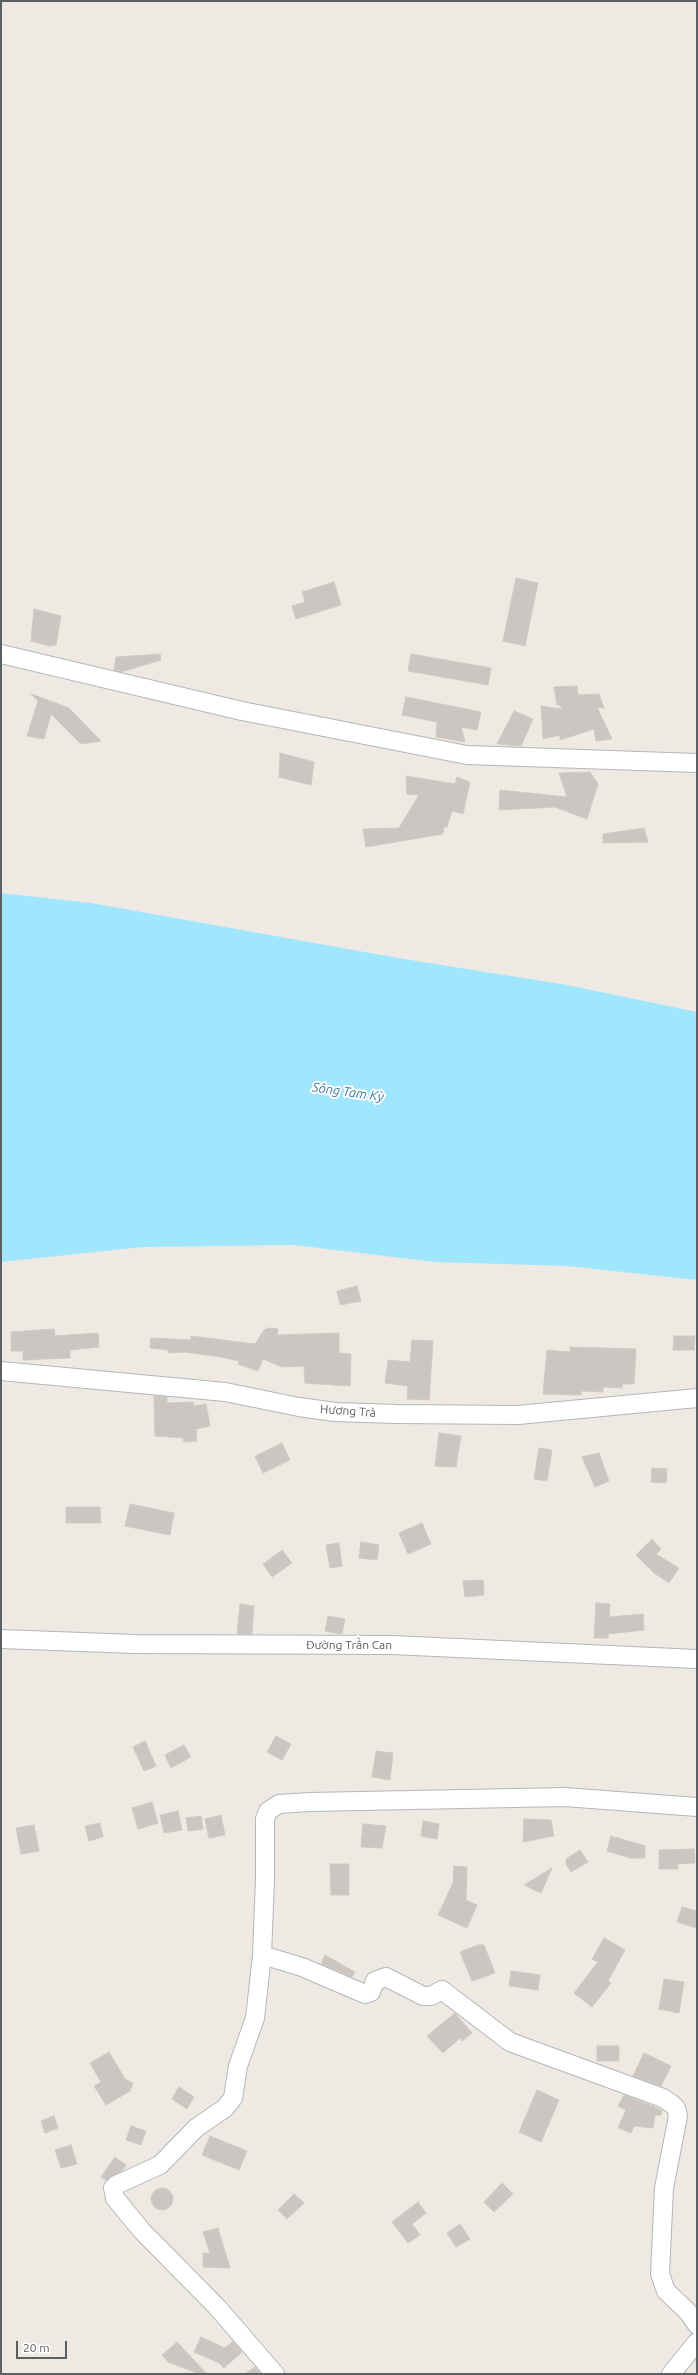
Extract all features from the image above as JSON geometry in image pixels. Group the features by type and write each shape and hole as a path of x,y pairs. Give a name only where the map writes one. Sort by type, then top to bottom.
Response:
{"street":[{"path":"1,654 242,711 467,755 697,764"},
{"name":"Hương Trà","path":"1,1371 206,1390 335,1412 518,1415 697,1398"},
{"name":"Đường Trần Can","path":"1,1639 135,1644 392,1645 697,1659"},
{"path":"275,2374 217,2308 142,2231 115,2198 113,2188 116,2185 160,2165 200,2124 230,2102 240,2060 255,2018 262,1954 265,1879 265,1818 268,1811 279,1804 416,1799 565,1797 697,1807"},
{"path":"262,1954 302,1967 365,1994 371,1992 375,1981 386,1978 423,1996 431,1996 438,1990 442,1990 516,2046 663,2098 672,2104 676,2108 678,2116 664,2188 660,2274 666,2291 688,2312 697,2326"},
{"path":"671,2374 697,2342"}],"water":[{"name":"Sông Tam Kỳ","path":"1,893 91,903 398,958 567,985 697,1012 697,1280 567,1266 435,1262 294,1245 143,1247 1,1262"}],"building":[{"path":"516,578 538,583 525,646 503,641"},
{"path":"334,582 341,605 296,619 292,606 305,602 302,592"},
{"path":"34,609 61,616 56,645 49,646 31,641"},
{"path":"160,654 161,660 121,672 114,670 116,657"},
{"path":"411,654 491,668 488,685 408,671"},
{"path":"577,686 578,695 599,694 604,708 597,707 612,739 596,741 594,729 560,740 560,735 543,739 541,706 562,709 560,705 557,705 554,687"},
{"path":"31,694 69,708 101,741 81,744 51,714 44,739 27,736 38,701"},
{"path":"406,697 481,712 477,730 461,727 465,742 436,737 437,722 402,715"},
{"path":"514,711 533,719 521,746 497,744"},
{"path":"280,753 314,762 311,785 279,777"},
{"path":"590,772 598,784 587,819 555,807 499,810 500,790 567,797 559,773"},
{"path":"406,776 455,784 457,777 470,782 463,814 452,811 447,827 444,827 443,834 366,847 363,829 399,828 419,795 407,794"},
{"path":"644,828 648,842 603,843 603,834"},
{"path":"357,1286 361,1301 340,1305 337,1291"},
{"path":"269,1328 278,1329 277,1335 339,1333 339,1353 351,1354 350,1386 305,1383 304,1366 282,1367 263,1359 258,1371 238,1364 239,1361 221,1357 185,1352 168,1353 168,1350 150,1348 151,1338 191,1340 191,1336 255,1344 264,1330"},
{"path":"54,1329 55,1336 98,1333 99,1347 70,1350 70,1358 23,1360 23,1351 11,1351 11,1332"},
{"path":"674,1336 695,1336 694,1350 673,1350"},
{"path":"412,1340 433,1341 429,1400 407,1399 408,1386 385,1383 388,1360 410,1362"},
{"path":"570,1347 636,1349 634,1384 622,1384 622,1388 603,1387 603,1392 581,1391 581,1395 543,1394 547,1350 570,1352"},
{"path":"154,1396 167,1397 167,1403 193,1402 194,1406 206,1404 210,1426 196,1429 197,1441 184,1442 183,1438 155,1436"},
{"path":"439,1433 461,1436 456,1467 435,1466"},
{"path":"282,1443 290,1460 263,1473 255,1456"},
{"path":"539,1448 552,1450 547,1481 534,1479"},
{"path":"599,1453 609,1481 595,1487 582,1457"},
{"path":"652,1468 667,1469 666,1483 651,1482"},
{"path":"130,1504 174,1513 170,1535 125,1526"},
{"path":"66,1507 100,1507 101,1523 66,1523"},
{"path":"422,1523 431,1544 408,1554 399,1533"},
{"path":"652,1539 661,1549 656,1554 679,1568 669,1583 654,1573 636,1555"},
{"path":"361,1542 379,1545 377,1560 359,1558"},
{"path":"339,1543 342,1566 330,1568 326,1545"},
{"path":"282,1550 292,1563 272,1577 263,1564"},
{"path":"483,1580 484,1595 465,1597 463,1581"},
{"path":"596,1603 610,1604 609,1617 643,1614 644,1630 608,1634 608,1638 594,1638"},
{"path":"240,1604 254,1606 252,1634 237,1634"},
{"path":"328,1616 345,1619 342,1634 325,1631"},
{"path":"276,1736 291,1744 282,1760 267,1752"},
{"path":"145,1741 156,1766 144,1771 133,1747"},
{"path":"184,1745 191,1757 171,1768 165,1755"},
{"path":"376,1751 393,1753 390,1780 372,1777"},
{"path":"152,1802 158,1823 138,1829 132,1808"},
{"path":"178,1811 182,1830 164,1833 160,1815"},
{"path":"221,1815 225,1835 209,1838 205,1819"},
{"path":"201,1816 203,1829 188,1831 186,1818"},
{"path":"524,1819 551,1820 554,1836 523,1842"},
{"path":"423,1821 439,1824 437,1839 421,1836"},
{"path":"100,1823 103,1837 89,1841 85,1826"},
{"path":"363,1824 386,1826 382,1848 361,1847"},
{"path":"34,1825 39,1851 21,1854 16,1828"},
{"path":"611,1836 645,1846 645,1858 630,1858 607,1851"},
{"path":"694,1849 695,1863 677,1864 678,1869 659,1869 659,1850"},
{"path":"580,1850 588,1862 571,1872 566,1864 566,1859"},
{"path":"330,1864 349,1864 349,1895 331,1895"},
{"path":"454,1866 467,1867 466,1900 477,1905 467,1928 438,1915 453,1883"},
{"path":"552,1868 541,1893 524,1885"},
{"path":"682,1907 697,1911 697,1928 677,1922"},
{"path":"604,1938 625,1950 608,1981 611,1983 592,2007 574,1993 598,1962 592,1959"},
{"path":"478,1945 484,1945 495,1973 472,1981 460,1952"},
{"path":"325,1955 355,1972 352,1977 321,1964"},
{"path":"511,1971 540,1975 538,1990 509,1986"},
{"path":"664,1979 684,1982 679,2013 659,2009"},
{"path":"455,2013 472,2033 462,2041 460,2038 443,2053 427,2036"},
{"path":"597,2046 619,2046 619,2061 597,2061"},
{"path":"109,2052 125,2079 133,2083 130,2091 106,2105 94,2086 101,2082 90,2063"},
{"path":"644,2053 671,2066 661,2086 633,2076"},
{"path":"179,2087 194,2097 187,2109 172,2099"},
{"path":"537,2090 559,2100 541,2142 519,2132"},
{"path":"624,2095 662,2110 661,2115 655,2115 653,2128 634,2126 631,2133 618,2128 626,2110 618,2106"},
{"path":"54,2116 58,2128 45,2133 41,2121"},
{"path":"131,2126 146,2131 141,2145 126,2140"},
{"path":"210,2136 247,2151 239,2170 202,2155"},
{"path":"71,2145 77,2164 61,2168 55,2150"},
{"path":"115,2157 126,2165 122,2171 106,2180 101,2177"},
{"path":"502,2183 513,2194 494,2212 484,2202"},
{"path":"162,2188 170,2191 173,2199 170,2207 162,2210 154,2207 151,2199 154,2191"},
{"path":"294,2194 304,2203 287,2219 278,2210"},
{"path":"418,2202 426,2213 412,2224 420,2235 408,2243 392,2222"},
{"path":"460,2224 470,2239 456,2247 447,2233"},
{"path":"218,2228 230,2268 203,2267 203,2253 210,2253 203,2232"},
{"path":"201,2337 225,2348 233,2341 242,2352 224,2368 219,2363 194,2352"},
{"path":"177,2342 207,2374 200,2374 168,2362 162,2355"},
{"path":"255,2367 261,2374 245,2374"}]}
